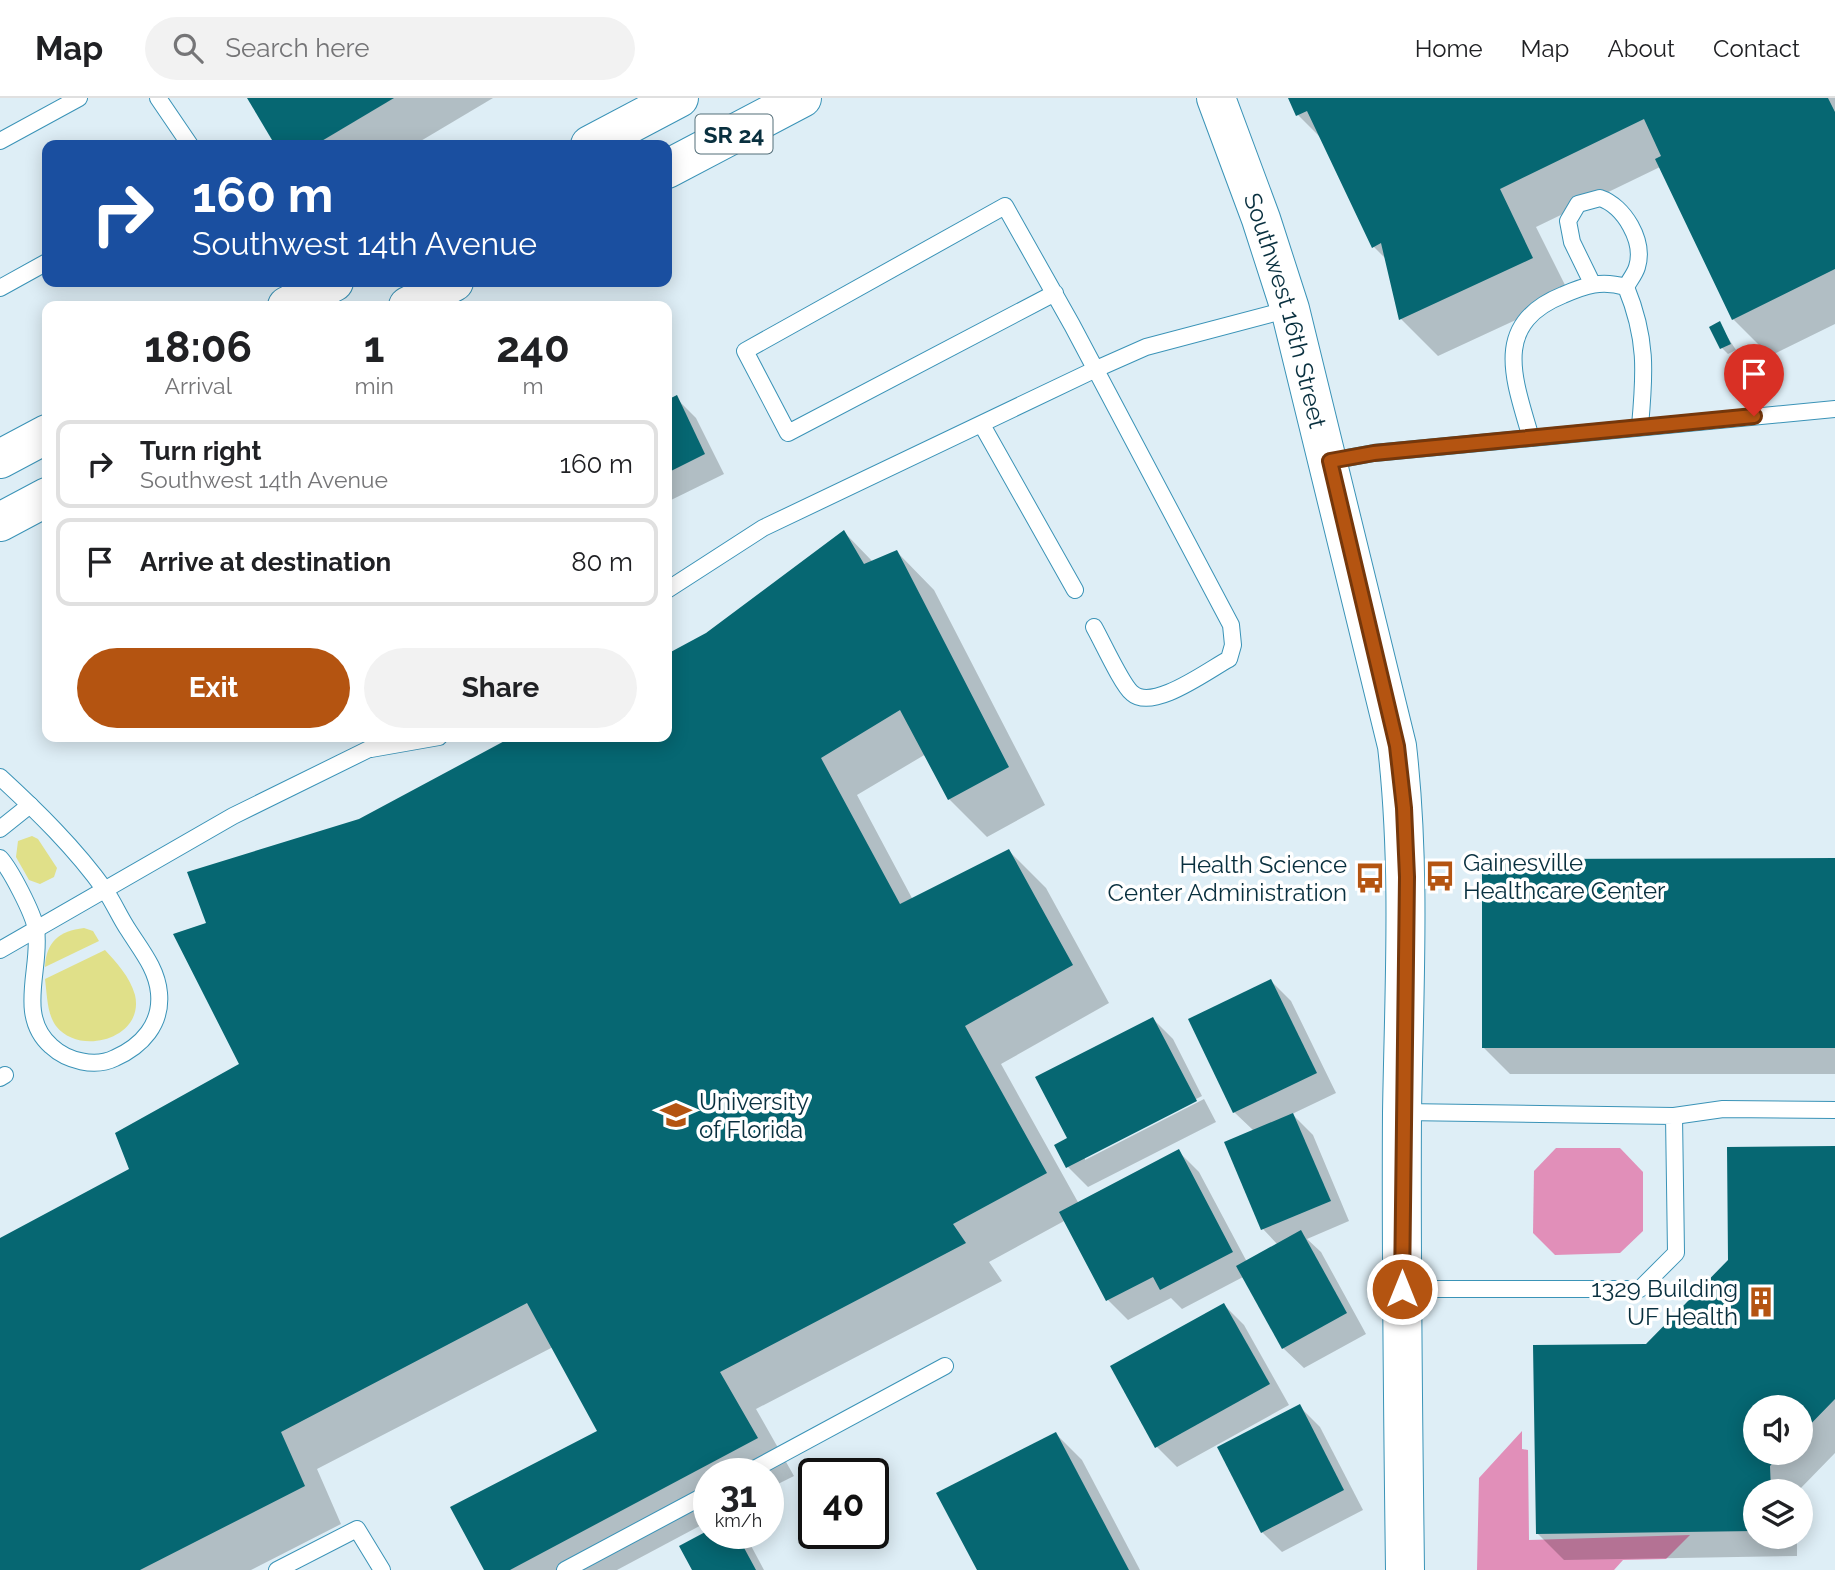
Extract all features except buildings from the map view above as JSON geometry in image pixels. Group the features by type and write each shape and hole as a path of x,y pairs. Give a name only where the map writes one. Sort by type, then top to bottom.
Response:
{"street":[{"name":"SR 24","path":"599,140 679,98"},
{"name":"SR 24","path":"672,166 802,98"},
{"name":"Southwest 16th Street","path":"1216,98 1290,309 1330,461 1397,746 1404,808 1407,877 1402,1112 1405,1570"},
{"path":"298,301 324,287"},
{"path":"418,301 444,287"},
{"path":"0,459 42,437"},
{"path":"0,522 42,500"}],"lane":[{"path":"0,141 79,98"},
{"path":"158,98 187,140"},
{"path":"1592,283 1572,242 1568,221 1578,204 1600,198 1618,206 1634,239 1637,267 1626,287 1641,330 1645,352 1640,426"},
{"path":"1055,293 788,433 745,351 1005,206 1055,293 1231,625 1233,645 1229,659 1161,697 1145,699 1131,693 1094,627"},
{"path":"0,288 42,265"},
{"path":"1531,438 1514,373 1513,351 1519,330 1528,314 1546,302 1592,283 1608,282 1626,287"},
{"path":"672,587 763,528 1094,370 1146,347 1290,309"},
{"path":"1330,461 1374,453 1835,409"},
{"path":"982,425 1075,590"},
{"path":"0,950 233,817 369,749 377,742"},
{"path":"369,749 410,742"},
{"path":"0,776 48,821 104,890 154,972 159,991 159,1008 154,1025 130,1052 110,1061 89,1063 68,1057 50,1045 36,1024 31,1005 36,928 0,858"},
{"path":"0,829 30,804"},
{"path":"1402,1112 1674,1116 1723,1110 1835,1110"},
{"path":"1402,1289 1640,1289 1676,1253 1674,1116"},
{"path":"775,1458 945,1366"},
{"path":"565,1570 693,1502"},
{"path":"276,1570 357,1529 382,1570"}],"shaded area":[{"path":"32,836 38,839 57,868 54,877 40,884 29,880 16,857 18,841"},
{"path":"84,928 93,931 99,941 45,967 48,951 56,939 68,932"},
{"path":"105,950 130,982 135,995 135,1010 130,1022 121,1032 94,1041 80,1040 67,1035 53,1021 45,979"},
{"path":"1556,1148 1620,1148 1643,1172 1643,1231 1620,1253 1555,1255 1533,1233 1534,1171"},
{"path":"1522,1431 1522,1449 1528,1450 1529,1540 1690,1535 1666,1559 1623,1560 1614,1570 1477,1570 1479,1478"}],"place":[{"name":"Gainesville Healthcare Center","path":"1440,876"},
{"name":"Health Science Center Administration","path":"1370,878"},
{"name":"University of Florida","path":"676,1115"},
{"name":"1329 Building UF Health","path":"1761,1302"}],"route":[{"path":"1402,1289 1402,1112 1407,877 1404,808 1397,746 1330,461 1374,453 1754,416"}]}
